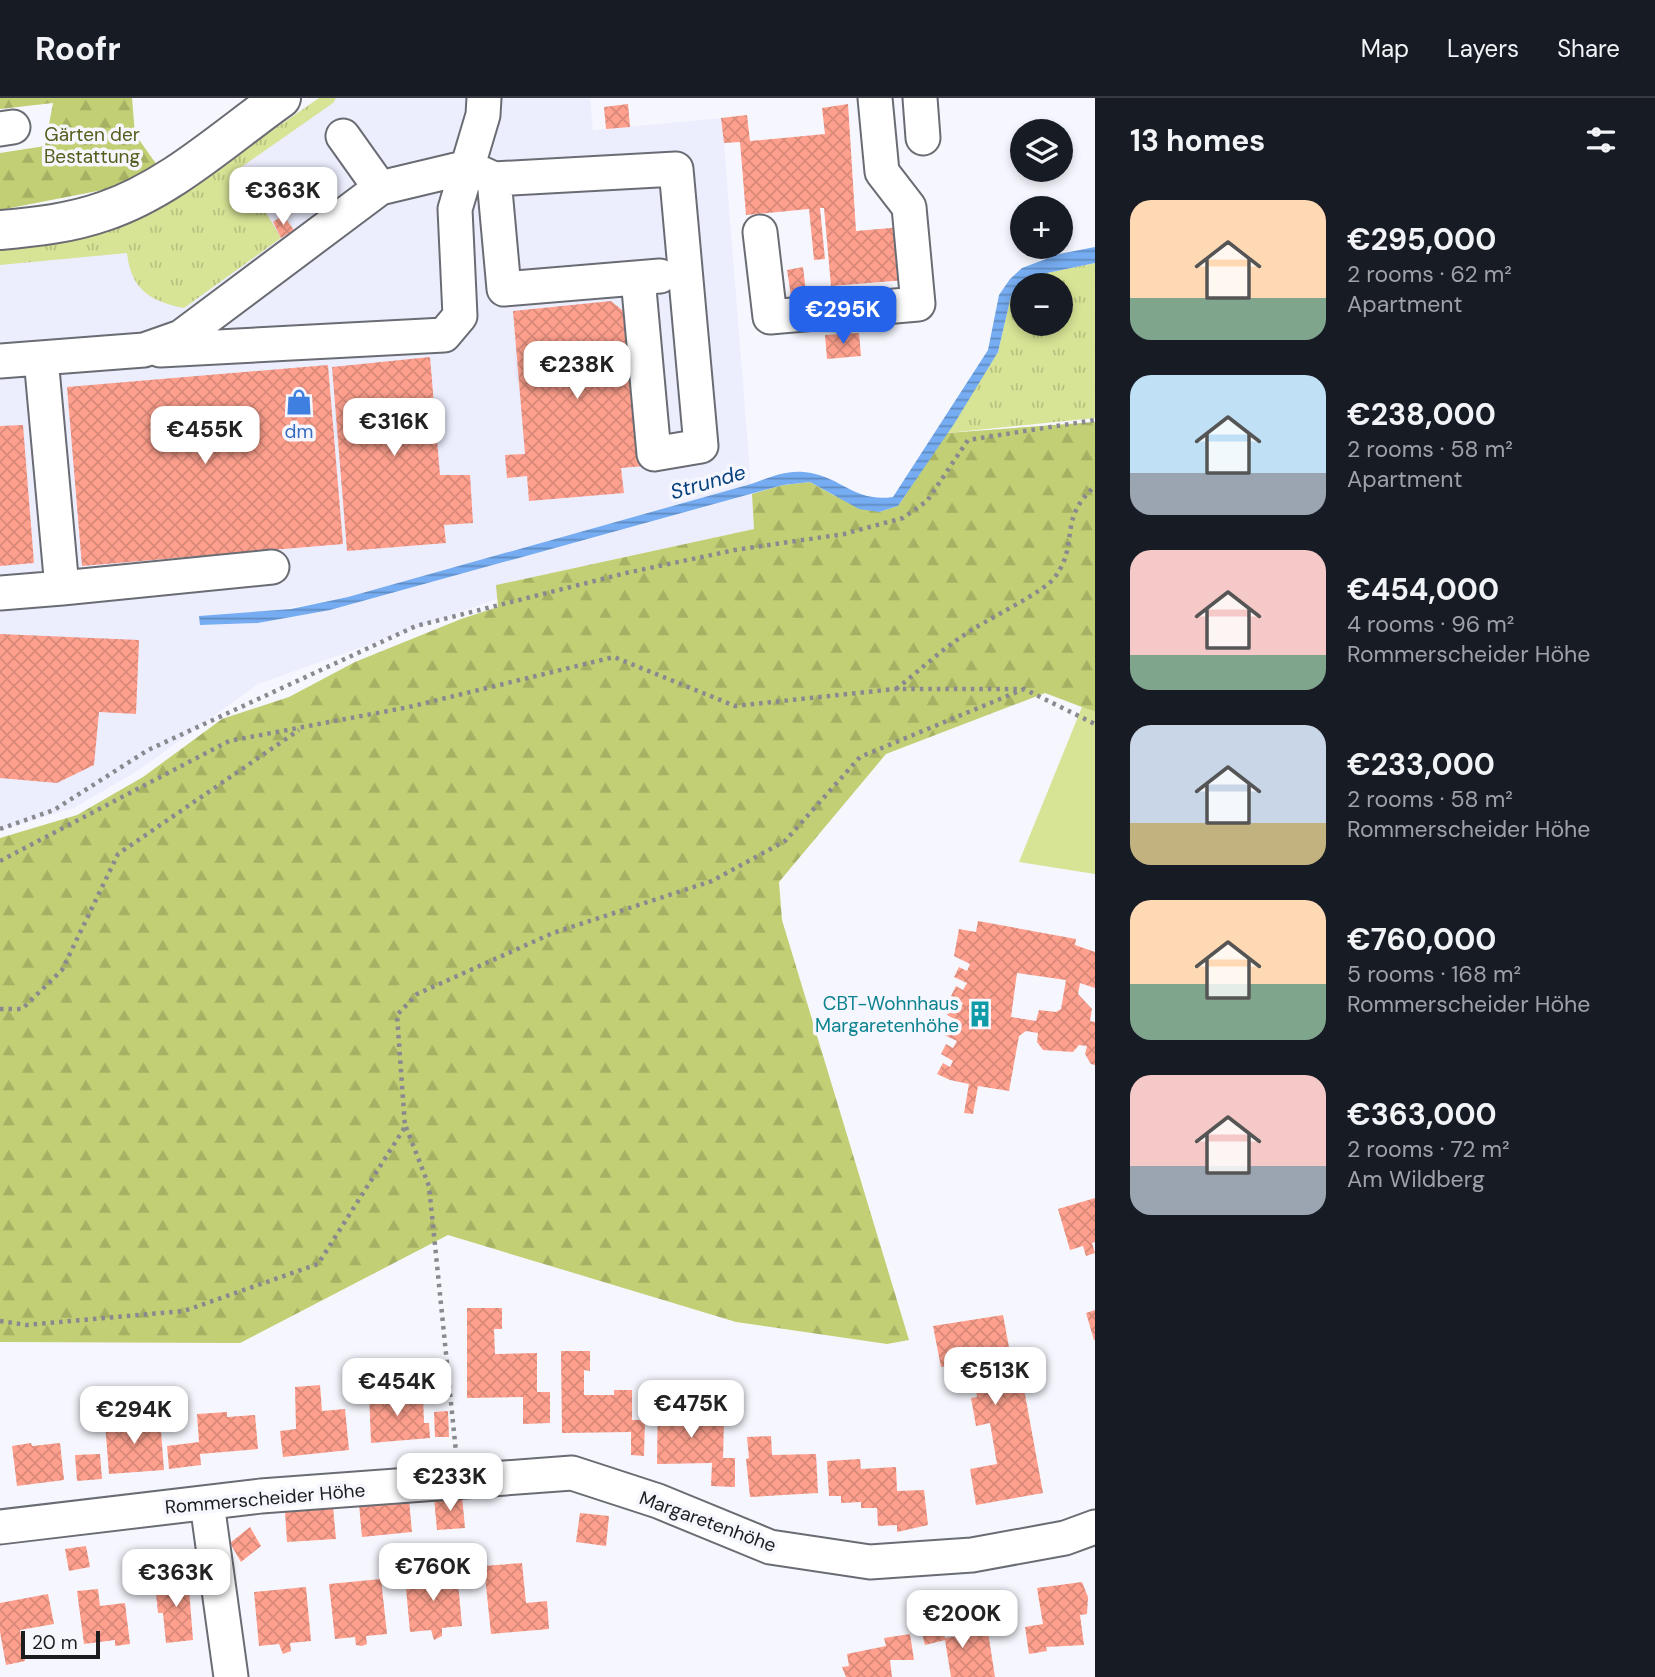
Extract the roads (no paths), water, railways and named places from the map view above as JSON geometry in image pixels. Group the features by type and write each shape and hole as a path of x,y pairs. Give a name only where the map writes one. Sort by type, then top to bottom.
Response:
{"main road":[{"path":"0,230 64,223 119,206 182,169 281,98"}],"street":[{"path":"484,98 481,173 504,289 685,274"},
{"path":"760,232 770,317 918,304 909,207 882,172 875,98"},
{"path":"920,98 923,138"},
{"path":"343,136 380,188"},
{"path":"144,350 181,337 380,188 481,173 676,169 701,446 654,454 638,278"},
{"path":"0,361 144,350 444,335 460,316 455,209 481,173"},
{"path":"41,358 62,588"},
{"path":"0,593 272,567"},
{"name":"Rommerscheider Höhe","path":"0,1527 207,1503 572,1473"},
{"name":"Margaretenhöhe","path":"572,1473 658,1502 770,1547 870,1562 972,1555 1065,1538 1095,1527"},
{"path":"207,1503 231,1677"}],"water":[{"path":"1095,247 1095,263 1047,273 1017,273 1022,268 1046,259 1073,259 1073,251"},
{"path":"1010,279 1010,300 998,352 954,424 898,506 879,512 859,509 810,482 783,485 330,610 258,623 200,625 199,616 291,609 348,597 783,473 817,474 857,493 879,498 893,497 988,350 999,295"}],"place":[{"name":"dm","path":"299,402"},
{"name":"CBT-Wohnhaus Margaretenhöhe","path":"980,1014"}],"park label":[{"name":"Gärten der Bestattung","path":"92,145"}],"water label":[{"name":"Strunde","path":"708,482"}]}
